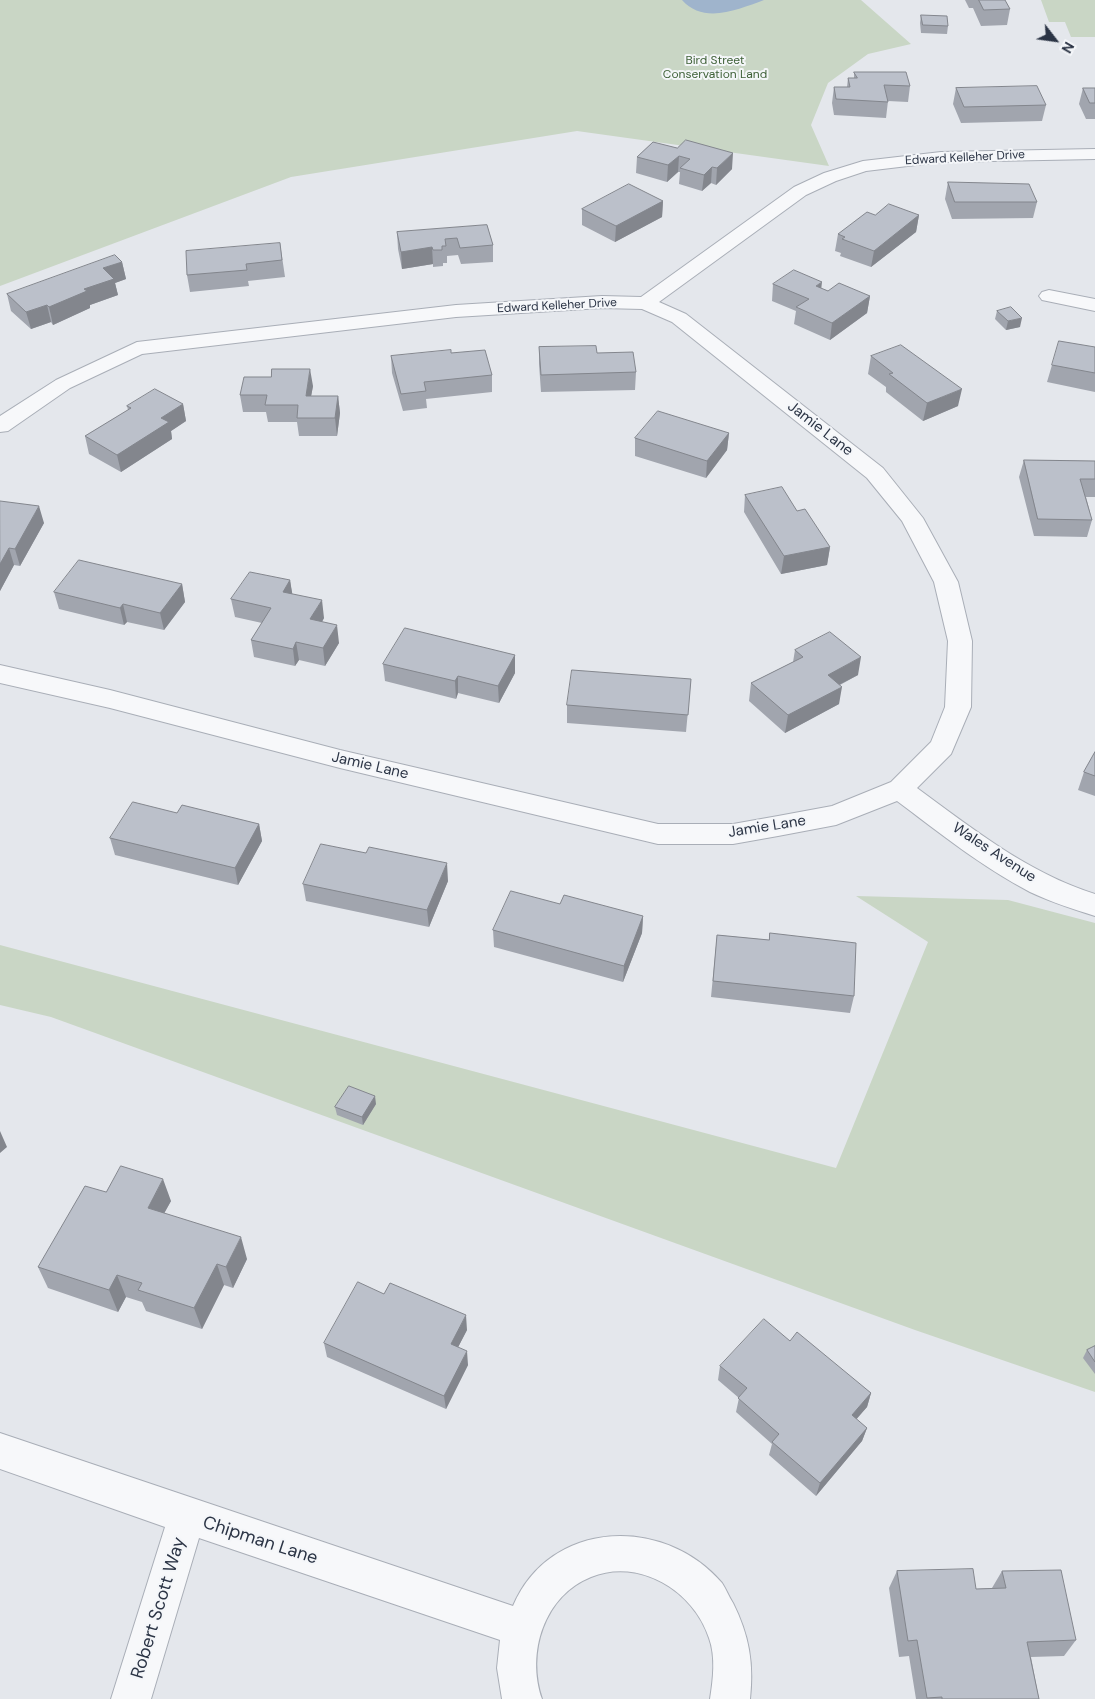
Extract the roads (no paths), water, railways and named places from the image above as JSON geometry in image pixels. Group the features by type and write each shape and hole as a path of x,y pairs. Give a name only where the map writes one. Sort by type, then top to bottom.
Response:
{"street":[{"name":"Edward Kelleher Drive","path":"0,426 63,384 137,348 456,312 602,302 645,303 800,191 830,176 855,168 942,157 1095,154"},
{"path":"1049,296 1095,305"},
{"name":"Jamie Lane","path":"0,674 110,699 349,762 658,834 733,834 778,826 836,815 900,789 942,747 958,707 960,640 946,582 934,558 912,518 875,473 679,318 645,303"},
{"name":"Wales Avenue","path":"900,789 1014,870 1050,888 1095,905"},
{"name":"Chipman Lane","path":"0,1450 187,1516 522,1628"},
{"name":"Robert Scott Way","path":"131,1699 187,1516"},
{"path":"522,1699 516,1672 517,1650 522,1628 530,1607 542,1590 574,1563 593,1555 613,1552 634,1552 654,1556 673,1564 691,1577 706,1592 718,1610 727,1631 732,1653 730,1699"}],"water":[{"path":"682,0 764,0 733,11 711,13 691,8"}],"park label":[{"name":"Bird Street Conservation Land","path":"715,68"}]}
